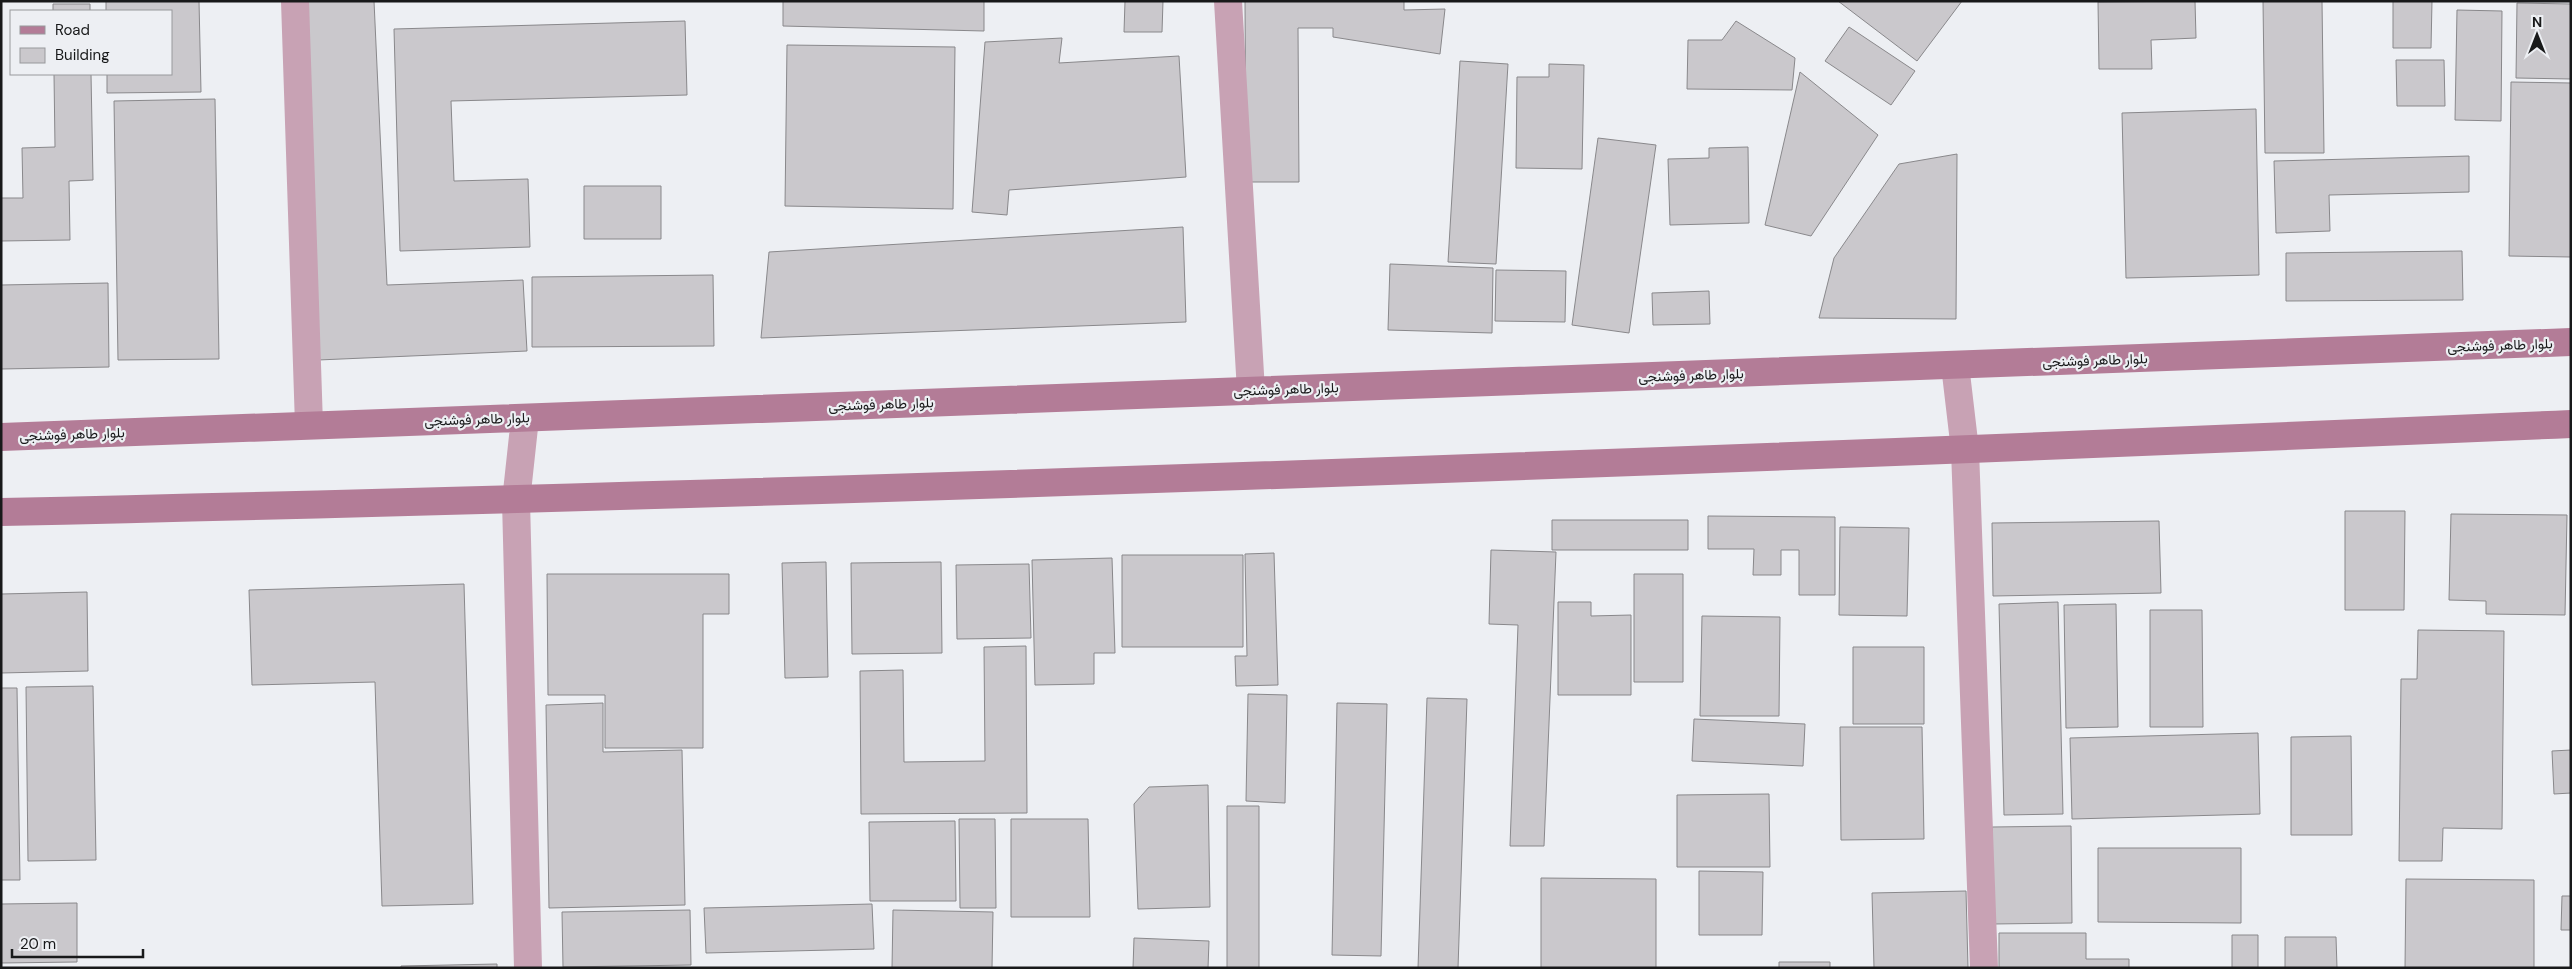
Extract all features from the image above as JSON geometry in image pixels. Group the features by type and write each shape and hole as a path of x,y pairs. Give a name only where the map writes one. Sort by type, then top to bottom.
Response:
{"street":[{"path":"294,1 309,426"},
{"path":"1228,1 1251,391"},
{"name":"بلوار طاهر فوشنجی","path":"1,437 2571,342"},
{"path":"1955,365 1965,450 1984,968"},
{"path":"525,418 516,501 528,968"},
{"path":"1,512 516,501 1965,450 2571,424"}],"building":[{"path":"106,1 199,1 201,92 107,93 107,75 172,75 172,10 106,10"},
{"path":"302,1 374,1 387,285 523,280 527,351 318,360"},
{"path":"783,1 984,1 984,31 783,26"},
{"path":"1125,1 1163,1 1162,32 1124,32"},
{"path":"1245,1 1404,1 1404,10 1445,9 1440,54 1333,37 1333,28 1298,28 1299,182 1246,182"},
{"path":"1838,1 1962,1 1917,61"},
{"path":"2195,1 2196,38 2151,40 2152,69 2099,69 2098,2"},
{"path":"2263,1 2322,1 2324,153 2265,153"},
{"path":"2393,1 2432,1 2431,48 2393,48"},
{"path":"2517,3 2571,4 2571,79 2516,78"},
{"path":"53,4 90,4 90,10 53,10"},
{"path":"2457,10 2502,11 2501,121 2455,120"},
{"path":"685,21 687,95 451,101 454,181 528,179 530,247 400,251 394,29"},
{"path":"1736,21 1795,58 1792,90 1687,89 1688,40 1722,40"},
{"path":"1849,27 1915,71 1891,105 1825,61"},
{"path":"1062,38 1059,63 1179,56 1186,177 1009,190 1007,215 972,212 985,42"},
{"path":"787,45 955,47 953,209 785,206"},
{"path":"2396,60 2444,60 2445,106 2397,106"},
{"path":"1460,61 1508,64 1496,264 1448,262"},
{"path":"1549,64 1584,65 1582,169 1516,168 1517,77 1549,77"},
{"path":"1800,72 1878,135 1811,236 1765,225"},
{"path":"54,75 91,75 93,180 69,181 70,240 1,241 1,198 23,198 22,148 55,147"},
{"path":"2511,82 2571,83 2571,257 2509,256"},
{"path":"215,99 219,359 118,360 114,101"},
{"path":"2256,109 2259,275 2126,278 2122,113"},
{"path":"1598,138 1656,145 1629,333 1572,325"},
{"path":"1748,147 1749,223 1670,225 1668,159 1709,158 1709,148"},
{"path":"1957,154 1956,319 1819,318 1834,258 1899,164"},
{"path":"2469,156 2469,192 2329,195 2330,231 2276,233 2274,161"},
{"path":"584,186 661,186 661,239 584,239"},
{"path":"1183,227 1186,322 761,338 769,252"},
{"path":"2462,251 2463,300 2286,301 2286,253"},
{"path":"1390,264 1493,268 1492,333 1388,330"},
{"path":"1496,270 1566,271 1565,322 1495,321"},
{"path":"713,275 714,346 532,347 532,277"},
{"path":"108,283 109,367 1,369 1,285"},
{"path":"1709,291 1710,324 1653,325 1652,293"},
{"path":"2345,511 2405,511 2404,610 2345,610"},
{"path":"2451,514 2567,515 2565,615 2486,614 2486,601 2449,600"},
{"path":"1708,516 1835,517 1835,595 1799,595 1799,550 1781,550 1781,575 1753,575 1754,549 1708,549"},
{"path":"1552,520 1688,520 1688,550 1552,550"},
{"path":"2159,521 2161,593 1993,596 1992,523"},
{"path":"1840,527 1909,528 1907,616 1839,615"},
{"path":"1491,550 1556,552 1544,846 1510,846 1518,625 1489,624"},
{"path":"1274,553 1278,685 1236,686 1235,656 1247,656 1245,554"},
{"path":"1122,555 1243,555 1243,647 1122,647"},
{"path":"1112,558 1115,653 1094,653 1094,684 1035,685 1032,560"},
{"path":"826,562 828,677 785,678 782,563"},
{"path":"941,562 942,653 852,654 851,563"},
{"path":"1029,564 1031,638 957,639 956,565"},
{"path":"547,574 729,574 729,614 703,614 703,748 605,748 605,695 548,695"},
{"path":"1634,574 1683,574 1683,682 1634,682"},
{"path":"464,584 473,904 382,906 375,682 252,685 249,590"},
{"path":"87,592 88,671 1,673 1,594"},
{"path":"1558,602 1591,602 1591,616 1631,615 1631,695 1558,695"},
{"path":"2058,602 2063,814 2004,815 1999,604"},
{"path":"2116,604 2118,727 2066,728 2064,605"},
{"path":"2150,610 2202,610 2203,727 2150,727"},
{"path":"1702,616 1780,617 1779,716 1700,716"},
{"path":"2418,630 2504,631 2502,829 2443,828 2442,861 2399,861 2401,679 2417,679"},
{"path":"1026,646 1027,813 861,814 860,671 903,670 904,762 985,761 984,647"},
{"path":"1853,647 1924,647 1924,724 1853,724"},
{"path":"93,686 96,860 28,861 26,687"},
{"path":"1,688 17,688 20,880 1,880"},
{"path":"1248,694 1287,695 1285,803 1246,801"},
{"path":"1427,698 1467,699 1458,968 1418,968"},
{"path":"603,703 603,752 682,750 685,905 549,908 546,705"},
{"path":"1337,703 1387,704 1381,956 1332,955"},
{"path":"1694,719 1805,724 1803,766 1692,761"},
{"path":"1840,727 1922,727 1924,839 1841,840"},
{"path":"2258,733 2260,814 2072,819 2070,738"},
{"path":"2351,736 2352,835 2291,835 2291,737"},
{"path":"2571,750 2571,793 2554,794 2552,751"},
{"path":"1208,785 1210,907 1138,909 1134,804 1149,787"},
{"path":"1769,794 1770,867 1677,867 1677,795"},
{"path":"1227,806 1259,806 1259,968 1227,968"},
{"path":"959,819 995,819 996,908 960,908"},
{"path":"1011,819 1088,819 1090,917 1011,917"},
{"path":"955,821 956,901 870,901 869,822"},
{"path":"2071,826 2072,923 1993,924 1992,827"},
{"path":"2098,848 2241,848 2241,923 2098,922"},
{"path":"1699,871 1763,872 1762,935 1699,935"},
{"path":"1541,878 1656,879 1656,968 1541,968"},
{"path":"2406,879 2534,880 2534,968 2405,968"},
{"path":"1966,891 1968,968 1874,968 1872,893"},
{"path":"2562,896 2571,896 2571,930 2561,930"},
{"path":"77,903 77,962 1,963 1,904"},
{"path":"872,904 874,949 706,953 704,908"},
{"path":"690,910 691,965 563,967 562,912"},
{"path":"893,910 993,912 992,968 892,968"},
{"path":"1999,933 2086,933 2086,959 2129,959 2129,968 1999,968"},
{"path":"2232,935 2258,935 2258,968 2232,968"},
{"path":"2285,937 2336,937 2337,968 2285,968"},
{"path":"1134,938 1209,941 1208,968 1133,968"},
{"path":"1779,962 1830,962 1830,968 1779,968"},
{"path":"497,964 497,968 401,968 401,966"}]}
